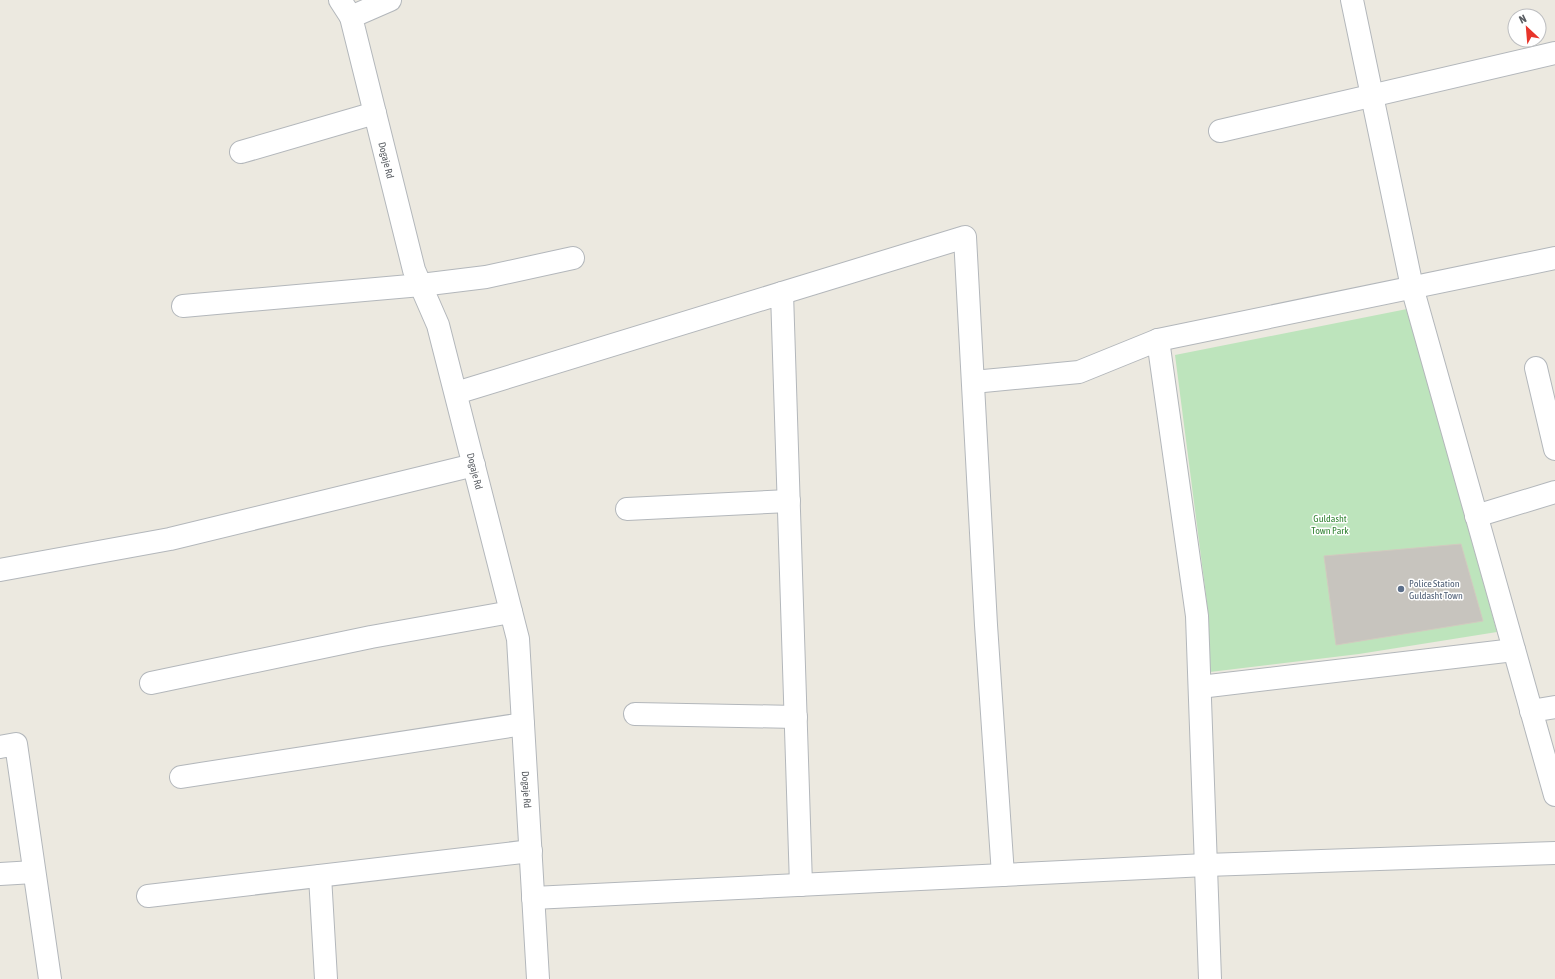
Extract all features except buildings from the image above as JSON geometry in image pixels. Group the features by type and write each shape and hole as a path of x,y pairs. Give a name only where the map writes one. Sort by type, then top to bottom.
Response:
{"street":[{"name":"Dogaje Rd","path":"390,0 345,8 375,113 414,270 438,325 518,639 538,979"},
{"path":"1352,0 1412,288 1555,795"},
{"path":"1220,131 1555,53"},
{"path":"241,152 375,113"},
{"path":"456,393 965,237 986,625 1003,875"},
{"path":"184,306 421,286 486,277 573,258"},
{"path":"973,382 1079,372 1158,340 1555,258"},
{"path":"782,293 801,885"},
{"path":"1158,340 1197,616 1210,979"},
{"path":"1536,368 1555,448"},
{"path":"0,570 170,539 474,465"},
{"path":"1476,516 1555,492"},
{"path":"627,509 789,501"},
{"path":"151,683 371,637 511,612"},
{"path":"1200,687 1514,650"},
{"path":"1531,711 1555,707"},
{"path":"635,714 796,717"},
{"path":"181,777 523,724"},
{"path":"0,747 16,744 50,979"},
{"path":"148,896 531,851"},
{"path":"534,898 1206,865 1555,852"},
{"path":"0,874 34,872"},
{"path":"320,876 326,979"}],"green space":[{"name":"Guldasht Town Park","path":"1407,309 1497,632 1359,654 1210,672 1207,603 1175,355"}],"place":[{"name":"Police Station Guldasht Town","path":"1401,589"}]}
